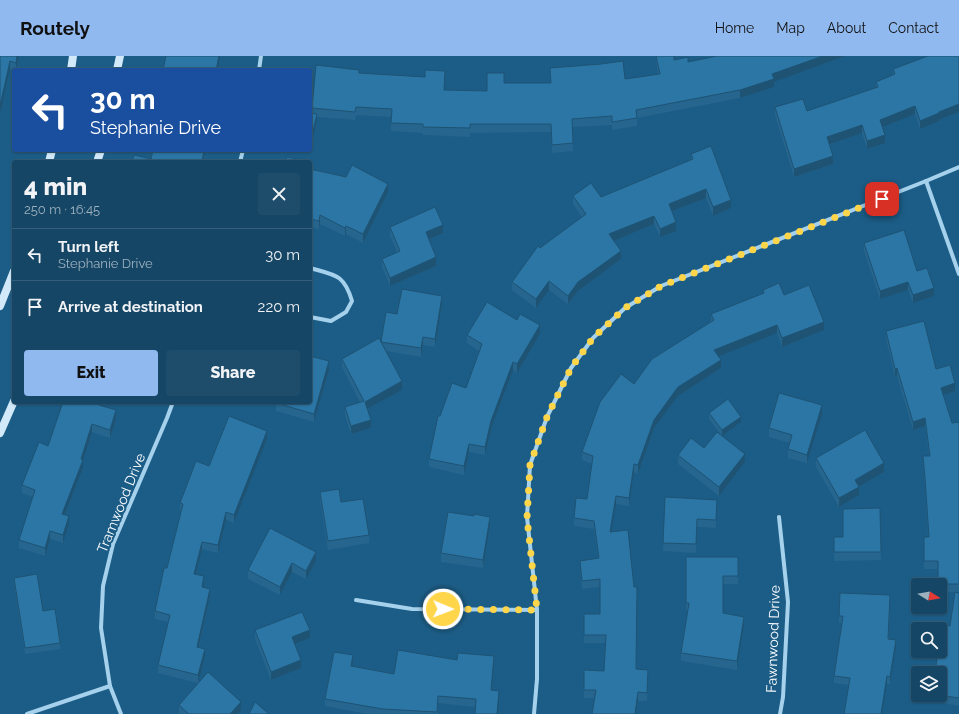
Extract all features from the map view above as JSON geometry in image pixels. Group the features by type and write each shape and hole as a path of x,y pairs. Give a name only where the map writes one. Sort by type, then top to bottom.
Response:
{"main road":[{"path":"71,68 74,56"},
{"path":"117,68 120,56"},
{"path":"0,306 12,276"},
{"path":"0,433 13,404"}],"street":[{"path":"259,68 261,56"},
{"path":"534,714 537,679 537,610 527,518 530,465 547,417 571,368 593,338 625,308 661,286 959,167"},
{"path":"926,181 959,274"},
{"path":"312,269 337,276 348,288 352,301 346,312 331,321 312,317"},
{"name":"Tramwood Drive","path":"122,714 110,686 101,628 103,586 113,544 168,418 172,404"},
{"name":"Fawnwood Drive","path":"779,516 788,602 783,697 780,714"},
{"path":"356,600 412,609 537,610"},
{"path":"27,714 110,686"}],"building":[{"path":"0,56 17,56 16,63 10,61 0,106"},
{"path":"166,56 219,56 216,68 163,68"},
{"path":"656,56 674,56 674,60 688,57 688,62 717,56 823,56 772,74 774,79 740,90 636,110 637,118 612,122 612,116 572,119 573,143 552,145 551,124 470,124 470,128 423,127 423,124 391,123 392,109 356,107 355,112 312,108 316,65 359,70 359,73 425,77 425,70 445,71 444,90 487,91 487,73 504,73 504,83 551,83 550,68 623,61 625,79 660,74"},
{"path":"928,56 959,56 959,104 920,121 915,106 880,120 885,135 867,141 862,125 827,137 833,156 794,169 775,107 803,99 807,111 878,87 876,82 895,74 893,69"},
{"path":"312,113 317,114 312,135"},
{"path":"711,146 731,200 713,207 706,189 669,204 676,222 660,229 654,216 609,234 621,251 578,282 568,296 549,281 536,299 512,282 538,246 540,248 586,214 573,196 591,183 601,197 693,159 691,154"},
{"path":"153,152 204,152 202,160 133,160 134,155 151,159"},
{"path":"287,157 303,160 286,160"},
{"path":"352,165 388,184 363,234 346,226 345,228 320,215 319,221 312,219 312,169 346,177"},
{"path":"435,207 443,225 426,232 436,257 390,278 382,259 400,251 390,227"},
{"path":"904,230 917,271 927,268 934,288 913,295 908,282 880,291 864,243"},
{"path":"779,283 784,295 809,285 824,322 782,338 777,325 714,350 721,360 678,387 654,420 638,465 634,464 629,498 616,496 610,532 628,530 634,587 637,587 636,669 648,670 647,693 638,692 635,714 592,714 596,690 584,690 584,670 604,671 606,635 584,635 584,614 600,614 600,579 582,581 580,561 599,558 594,521 574,518 576,498 587,499 593,456 582,452 600,402 621,374 634,384 652,359 714,320 711,314 764,293 763,290"},
{"path":"402,289 442,296 435,339 423,337 421,348 381,342 386,312 397,314"},
{"path":"487,302 517,320 520,314 540,325 517,364 513,362 491,421 485,447 469,444 464,466 429,459 438,416 440,416 452,383 466,388 482,344 467,335"},
{"path":"924,321 936,369 950,365 955,383 941,388 952,423 959,422 959,584 947,584 947,578 938,578 938,561 924,561 924,537 929,537 923,456 930,456 925,418 913,422 897,368 895,369 886,331"},
{"path":"379,338 402,381 365,402 371,420 351,426 345,407 364,401 342,359"},
{"path":"312,357 329,361 314,414 279,404 312,404"},
{"path":"779,393 822,405 807,455 788,449 792,435 769,428"},
{"path":"728,399 741,417 722,430 709,413"},
{"path":"62,404 99,404 116,410 110,430 92,424 81,459 83,460 62,514 69,516 63,535 50,531 45,548 19,540 35,490 22,485 39,442 48,446"},
{"path":"229,416 267,431 234,515 226,512 218,545 202,542 194,574 204,576 202,587 210,589 197,647 205,649 198,675 158,665 170,615 155,611 164,568 167,568 183,504 180,503 196,461 209,466"},
{"path":"865,430 884,463 855,480 859,487 839,498 816,458"},
{"path":"717,432 745,454 719,487 678,455 691,438 704,448"},
{"path":"339,489 341,502 363,499 369,535 328,541 320,492"},
{"path":"665,497 717,500 716,520 697,519 696,544 663,543"},
{"path":"880,508 881,552 834,552 834,537 843,537 843,509"},
{"path":"448,512 490,517 483,560 441,553"},
{"path":"270,528 316,552 306,571 292,563 280,587 248,570"},
{"path":"686,557 738,557 738,576 723,576 723,613 744,617 737,661 681,653 689,603 686,603"},
{"path":"37,574 43,611 55,609 60,643 25,648 14,578"},
{"path":"955,592 959,593 959,698 947,696 947,666 936,666 937,658 947,658 947,626 950,626"},
{"path":"840,593 890,595 888,639 896,640 890,677 887,676 881,714 844,714 850,678 834,676 843,616 839,616"},
{"path":"302,612 310,630 292,637 301,660 271,672 255,630"},
{"path":"398,650 457,660 458,653 494,656 491,690 499,691 497,714 475,714 476,699 438,696 437,712 383,709 325,699 334,652 353,655 351,666 394,674"},
{"path":"208,672 241,702 230,714 189,714 179,705"},
{"path":"255,702 269,714 249,714"}],"route":[{"path":"443,609 537,610 527,518 530,465 547,417 571,368 593,338 625,308 661,286 882,199"}]}
